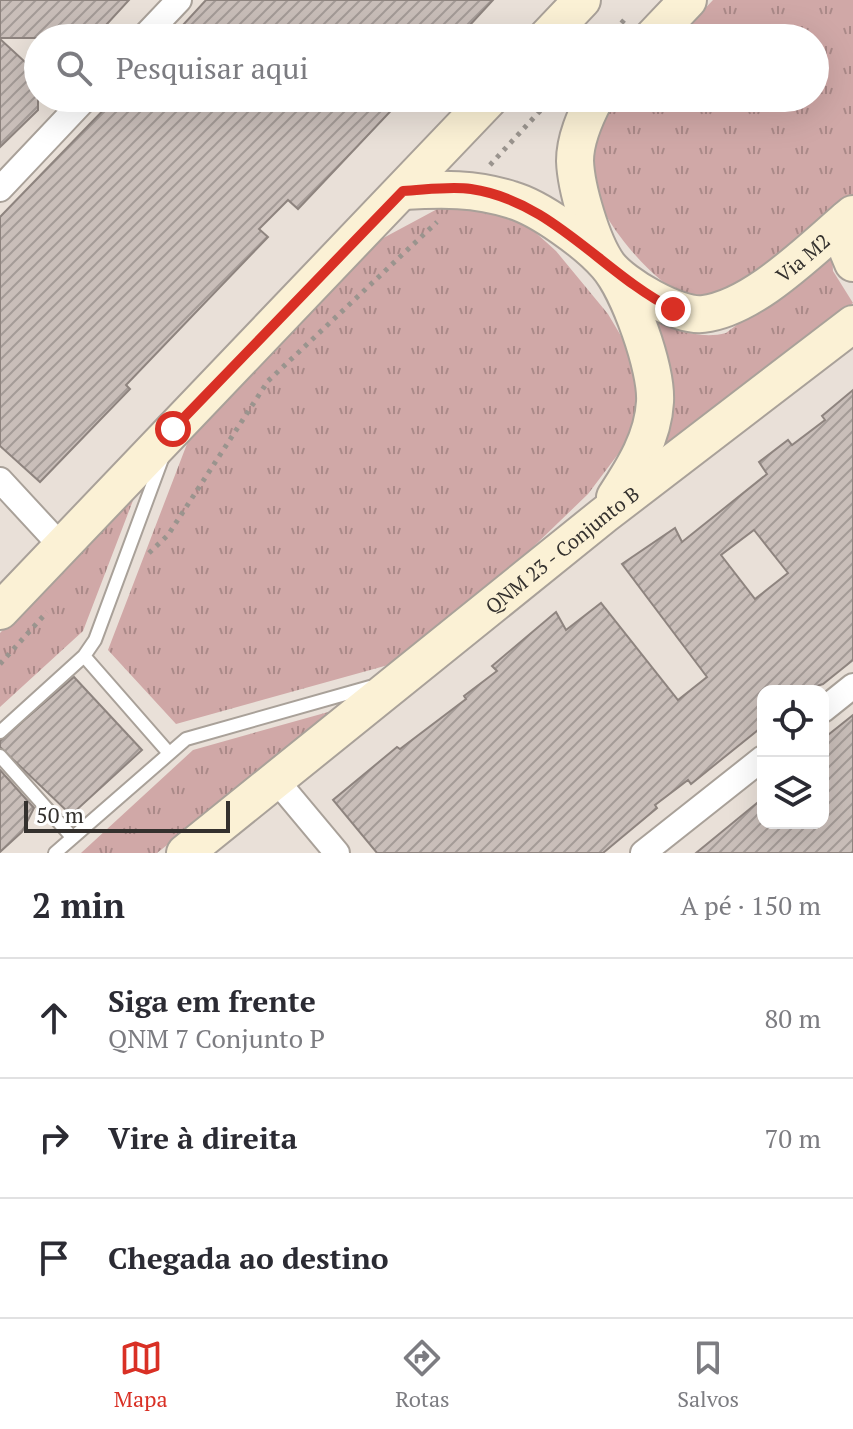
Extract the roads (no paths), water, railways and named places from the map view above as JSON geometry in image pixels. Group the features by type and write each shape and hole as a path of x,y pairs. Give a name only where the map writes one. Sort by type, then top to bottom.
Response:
{"main road":[{"path":"559,24 582,0"},
{"path":"665,24 688,0"},
{"path":"0,611 477,112"},
{"path":"588,112 581,128 575,160 585,213 640,328 655,401 649,433 638,462 604,515"},
{"name":"Via M2","path":"403,191 469,189 515,200 543,214 646,295 673,309 700,315 725,309 749,298 850,217"},
{"path":"850,217 848,251 853,263"},
{"name":"QNM 23 - Conjunto B","path":"276,780 604,515 853,324"},
{"path":"185,853 276,780"}],"street":[{"path":"156,24 179,0"},
{"path":"0,189 73,112"},
{"path":"0,480 62,547"},
{"path":"829,705 853,686"},
{"path":"643,853 757,763"},
{"path":"276,780 337,853"}],"lane":[{"path":"0,732 84,656 95,640 173,429"},
{"path":"84,656 168,752"},
{"path":"55,853 186,739 402,678"},
{"path":"0,756 72,837"}]}
